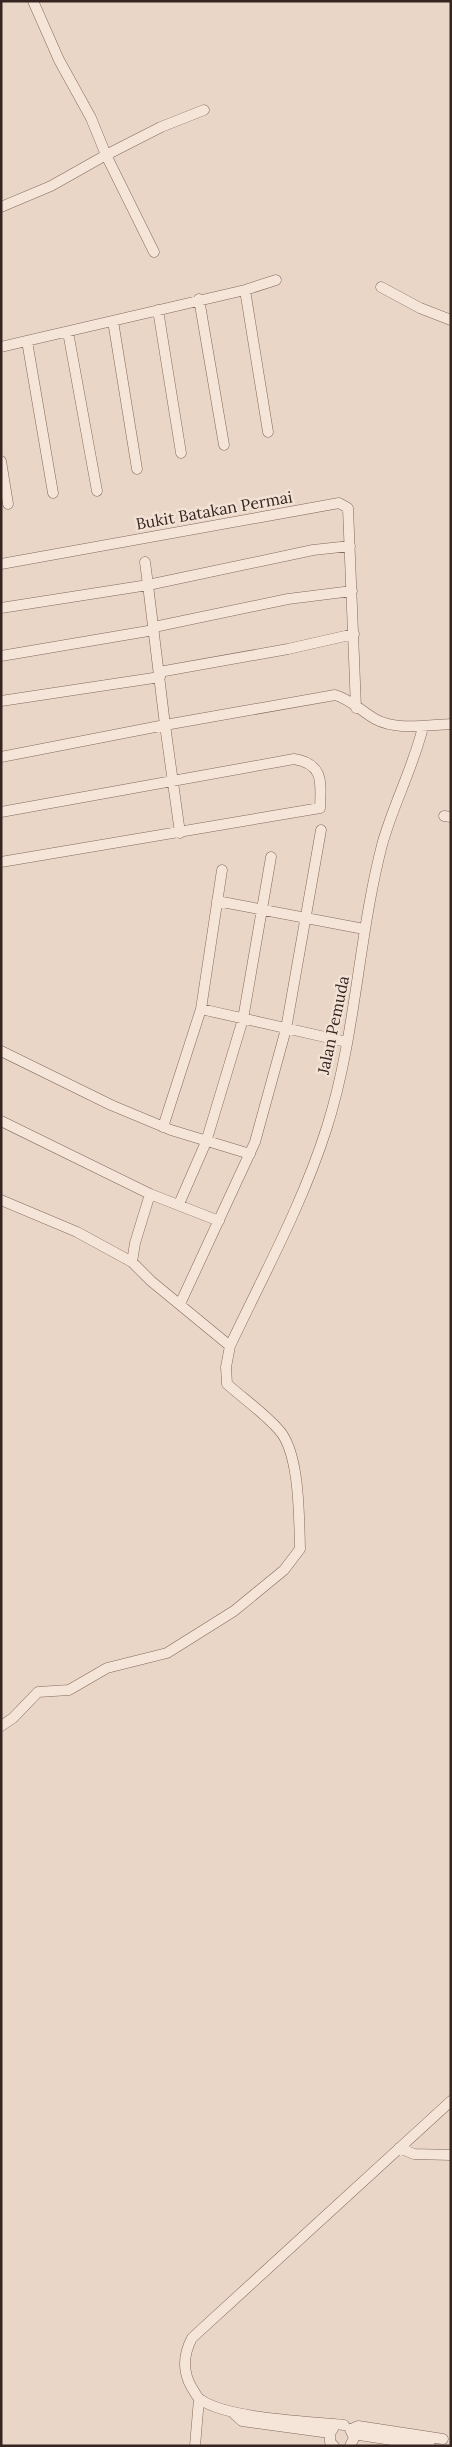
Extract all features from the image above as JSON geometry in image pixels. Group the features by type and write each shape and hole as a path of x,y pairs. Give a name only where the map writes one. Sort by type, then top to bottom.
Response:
{"street":[{"path":"33,1 59,60 91,118 106,155 154,252"},
{"path":"1,207 51,186 161,127 204,110"},
{"path":"1,347 199,299 245,290 276,280"},
{"path":"381,287 420,308 451,320"},
{"path":"245,290 268,432"},
{"path":"199,299 224,445"},
{"path":"158,310 181,453"},
{"path":"113,321 137,469"},
{"path":"68,332 97,491"},
{"path":"27,341 53,493"},
{"path":"1,461 8,504"},
{"name":"Bukit Batakan Permai","path":"1,564 339,502 348,508 356,708"},
{"path":"1,608 148,585 313,550 350,546"},
{"path":"145,562 180,833"},
{"path":"1,656 154,628 288,599 352,591"},
{"path":"1,701 159,675 288,650 354,634"},
{"path":"1,757 335,694 377,720 423,727 451,724"},
{"name":"Jalan Pemuda","path":"1,1726 13,1718 38,1692 69,1690 107,1668 167,1653 234,1611 284,1570 296,1557 300,1549 297,1478 287,1442 280,1430 227,1384 226,1368 230,1346 294,1211 323,1136 347,1042 359,976 364,929 383,843 416,755 423,727"},
{"path":"1,812 294,758 308,761 314,765 318,772 320,808 1,862"},
{"path":"180,1304 250,1154 286,1029 321,830"},
{"path":"179,1204 206,1142 242,1019 271,857"},
{"path":"163,1127 201,1009 222,870"},
{"path":"218,901 364,929"},
{"path":"201,1009 347,1042"},
{"path":"1,1051 163,1127 206,1142 250,1154"},
{"path":"1,1122 150,1194 219,1221"},
{"path":"132,1262 135,1243 150,1194"},
{"path":"1,1200 77,1232 132,1262 151,1281 230,1346"},
{"path":"195,2446 199,2400 188,2381 184,2366 188,2346 192,2338 451,2101"},
{"path":"399,2148 414,2154 451,2155"},
{"path":"199,2400 233,2412 349,2430 430,2446"},
{"path":"233,2412 242,2421 330,2434"},
{"path":"334,2446 330,2442 330,2434 335,2426 349,2430 358,2426 443,2439"},
{"path":"349,2430 354,2438 350,2446"}]}
